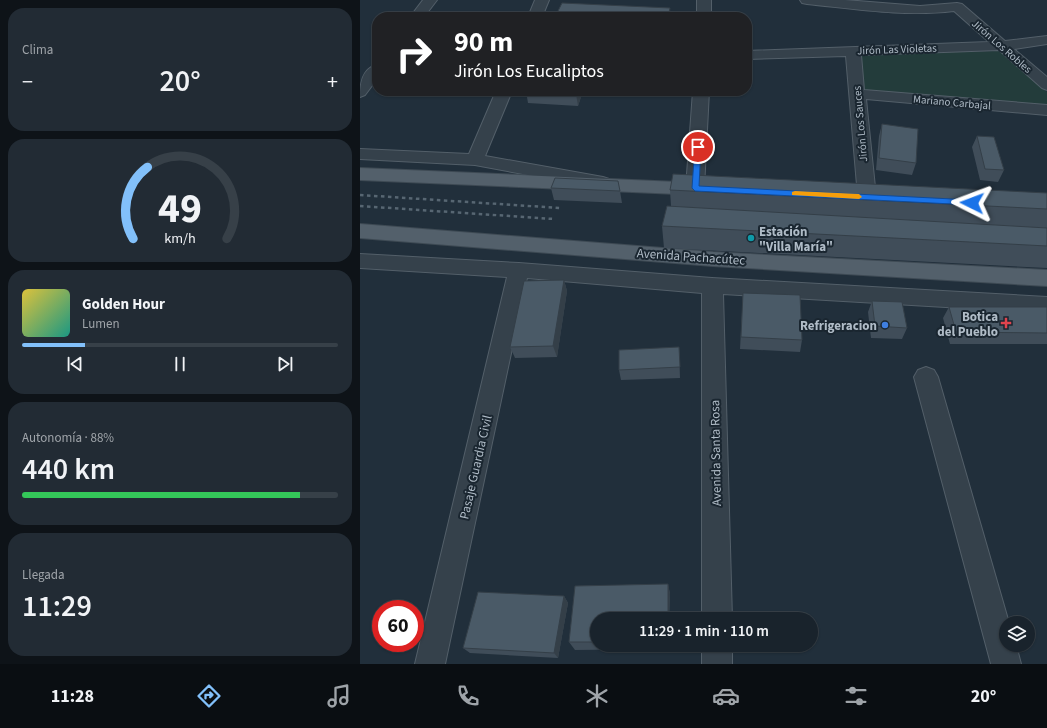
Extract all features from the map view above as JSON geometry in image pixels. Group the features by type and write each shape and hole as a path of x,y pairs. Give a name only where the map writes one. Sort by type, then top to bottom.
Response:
{"main road":[{"path":"360,174 719,190"},
{"name":"Avenida Pachacútec","path":"360,231 712,258 1047,278"}],"street":[{"path":"421,12 430,0"},
{"path":"537,12 542,0"},
{"path":"704,0 704,12"},
{"name":"Jirón Los Robles","path":"807,0 904,9 928,10 957,7 1047,85"},
{"name":"Jirón Las Violetas","path":"752,55 853,50 1002,46 1047,40"},
{"name":"Jirón Los Sauces","path":"853,50 867,197"},
{"path":"360,92 370,72"},
{"name":"Mariano Carbajal","path":"857,94 1047,110"},
{"path":"475,160 502,96"},
{"path":"695,188 701,96"},
{"path":"360,154 475,160 616,185"},
{"path":"360,261 519,270 712,286 1047,305"},
{"name":"Pasaje Guardia Civil","path":"430,664 519,270"},
{"name":"Avenida Santa Rosa","path":"712,286 717,612"},
{"path":"926,377 1006,664"},
{"path":"717,652 717,664"}],"green space":[{"path":"1000,51 1047,92 1047,106 863,90 860,54"}],"building":[{"path":"562,3 670,8 669,12 558,12"},
{"path":"882,124 918,129 916,163 879,158"},
{"path":"977,136 994,137 1004,170 985,169"},
{"path":"673,174 1047,193 1047,209 670,190"},
{"path":"555,178 618,181 620,191 551,188"},
{"path":"667,206 1047,228 1047,246 662,226"},
{"path":"564,280 553,346 510,347 524,281"},
{"path":"743,293 800,295 802,340 741,337"},
{"path":"872,301 902,302 907,328 875,326"},
{"path":"949,307 1047,307 1047,333 956,332"},
{"path":"679,347 680,367 619,370 619,350"},
{"path":"668,584 668,612 590,612 590,642 569,642 575,586"},
{"path":"478,592 564,596 554,653 463,648"}],"railway":[{"path":"360,195 560,208"},
{"path":"360,206 554,219"}],"slow traffic":[{"path":"795,193 859,197"}],"place":[{"name":"Estación \"Villa María\"","path":"751,238"},
{"name":"Botica del Pueblo","path":"1006,323"},
{"name":"Refrigeracion","path":"885,325"}],"route":[{"path":"698,147 695,188 972,203"}]}
